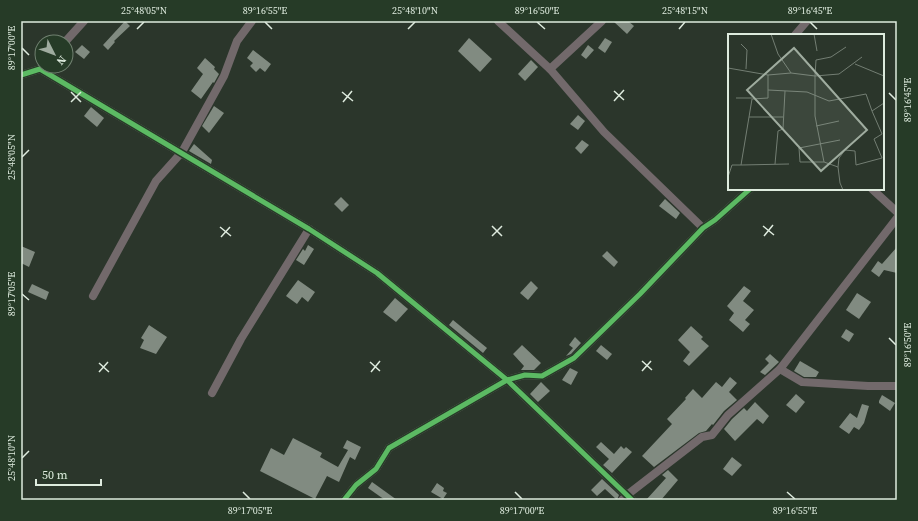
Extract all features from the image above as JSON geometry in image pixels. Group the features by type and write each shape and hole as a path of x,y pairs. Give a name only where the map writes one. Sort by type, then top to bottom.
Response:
{"street":[{"path":"72,34 84,21"},
{"path":"93,296 156,181 182,152 224,76 237,41 252,21"},
{"path":"498,21 550,69 604,132 703,228"},
{"path":"550,69 602,21"},
{"path":"796,34 807,21"},
{"path":"21,75 34,70"},
{"path":"53,74 310,229 377,273 507,380 627,498 702,437 712,435 728,415 780,369 897,218"},
{"path":"344,500 356,485 376,470 389,448 507,380 526,375 542,376 574,358 640,294 703,228 715,220 749,190"},
{"path":"873,190 897,212"},
{"path":"212,393 241,339 310,229"},
{"path":"780,369 802,382 868,386 897,386"}],"building":[{"path":"125,21 130,26 114,41 115,42 108,50 103,45"},
{"path":"613,21 628,21 634,26 627,34"},
{"path":"469,38 492,59 480,72 458,51"},
{"path":"605,38 612,42 605,53 598,48"},
{"path":"82,45 90,52 84,59 75,52"},
{"path":"588,45 594,50 586,59 581,55"},
{"path":"253,50 271,64 265,72 260,68 256,72 250,66 253,63 247,58"},
{"path":"205,58 215,67 214,69 219,74 214,83 213,82 201,99 191,91 203,74 197,68"},
{"path":"531,60 538,67 525,81 518,74"},
{"path":"214,106 224,113 209,133 202,126"},
{"path":"91,107 104,118 97,127 84,116"},
{"path":"578,115 585,121 578,130 570,124"},
{"path":"582,140 589,145 581,154 575,148"},
{"path":"194,144 212,160 211,164 189,151"},
{"path":"341,197 349,205 342,212 334,204"},
{"path":"665,199 680,213 676,219 659,206"},
{"path":"308,245 314,249 304,265 296,260 303,249 305,251"},
{"path":"21,246 35,252 29,267 21,263"},
{"path":"897,247 897,273 884,270 879,277 871,271 878,261 882,264"},
{"path":"607,251 618,262 614,267 602,256"},
{"path":"298,280 315,292 308,302 302,297 297,304 286,296"},
{"path":"531,281 538,288 528,300 520,293"},
{"path":"32,284 49,292 46,300 28,292"},
{"path":"744,286 751,291 743,301 754,310 745,320 750,324 743,332 729,320 734,313 727,306"},
{"path":"857,293 871,302 859,319 846,310"},
{"path":"395,298 408,309 396,322 383,312"},
{"path":"453,320 487,348 483,353 449,325"},
{"path":"149,325 167,337 156,354 140,348 144,340 141,338"},
{"path":"691,326 703,337 701,339 709,346 689,366 683,361 690,352 678,340"},
{"path":"846,329 854,334 849,342 841,337"},
{"path":"575,337 581,343 571,354 566,356 573,348 569,345"},
{"path":"522,345 541,363 534,370 521,370 524,366 513,354"},
{"path":"601,345 612,354 607,360 596,351"},
{"path":"770,354 779,362 765,375 760,372 769,363 765,359"},
{"path":"800,361 819,372 816,377 804,377 794,371"},
{"path":"570,368 578,372 571,385 562,380"},
{"path":"730,377 737,383 729,392 737,400 724,411 713,425 712,424 706,431 699,433 654,467 642,456 672,424 667,419 686,399 685,398 693,389 702,398 716,382 722,387"},
{"path":"541,382 550,391 538,402 530,394"},
{"path":"796,394 805,402 796,413 786,405"},
{"path":"882,395 895,403 890,411 879,403"},
{"path":"755,402 769,416 763,424 757,419 735,441 724,429 744,408 747,411"},
{"path":"862,404 869,406 864,423 859,430 854,427 849,434 839,427 850,413 857,418"},
{"path":"293,438 322,453 320,457 338,467 348,450 343,448 347,440 361,447 355,460 350,457 339,482 327,476 315,499 260,471 271,448 284,455"},
{"path":"601,442 614,454 621,446 624,449 626,447 632,452 612,473 603,465 609,459 596,447"},
{"path":"732,457 742,465 732,476 723,469"},
{"path":"668,470 678,480 661,500 646,500 666,478 662,475"},
{"path":"602,479 619,495 617,500 605,489 597,496 591,490"},
{"path":"372,482 397,500 385,500 368,488"},
{"path":"437,483 444,488 443,491 447,493 443,499 431,492"}],"cycle path":[{"path":"21,75 40,69 309,229 377,273 507,380 632,500"},
{"path":"344,500 356,485 376,469 389,448 507,380 525,375 542,376 574,358 640,294 703,228 715,220 749,190"}]}
